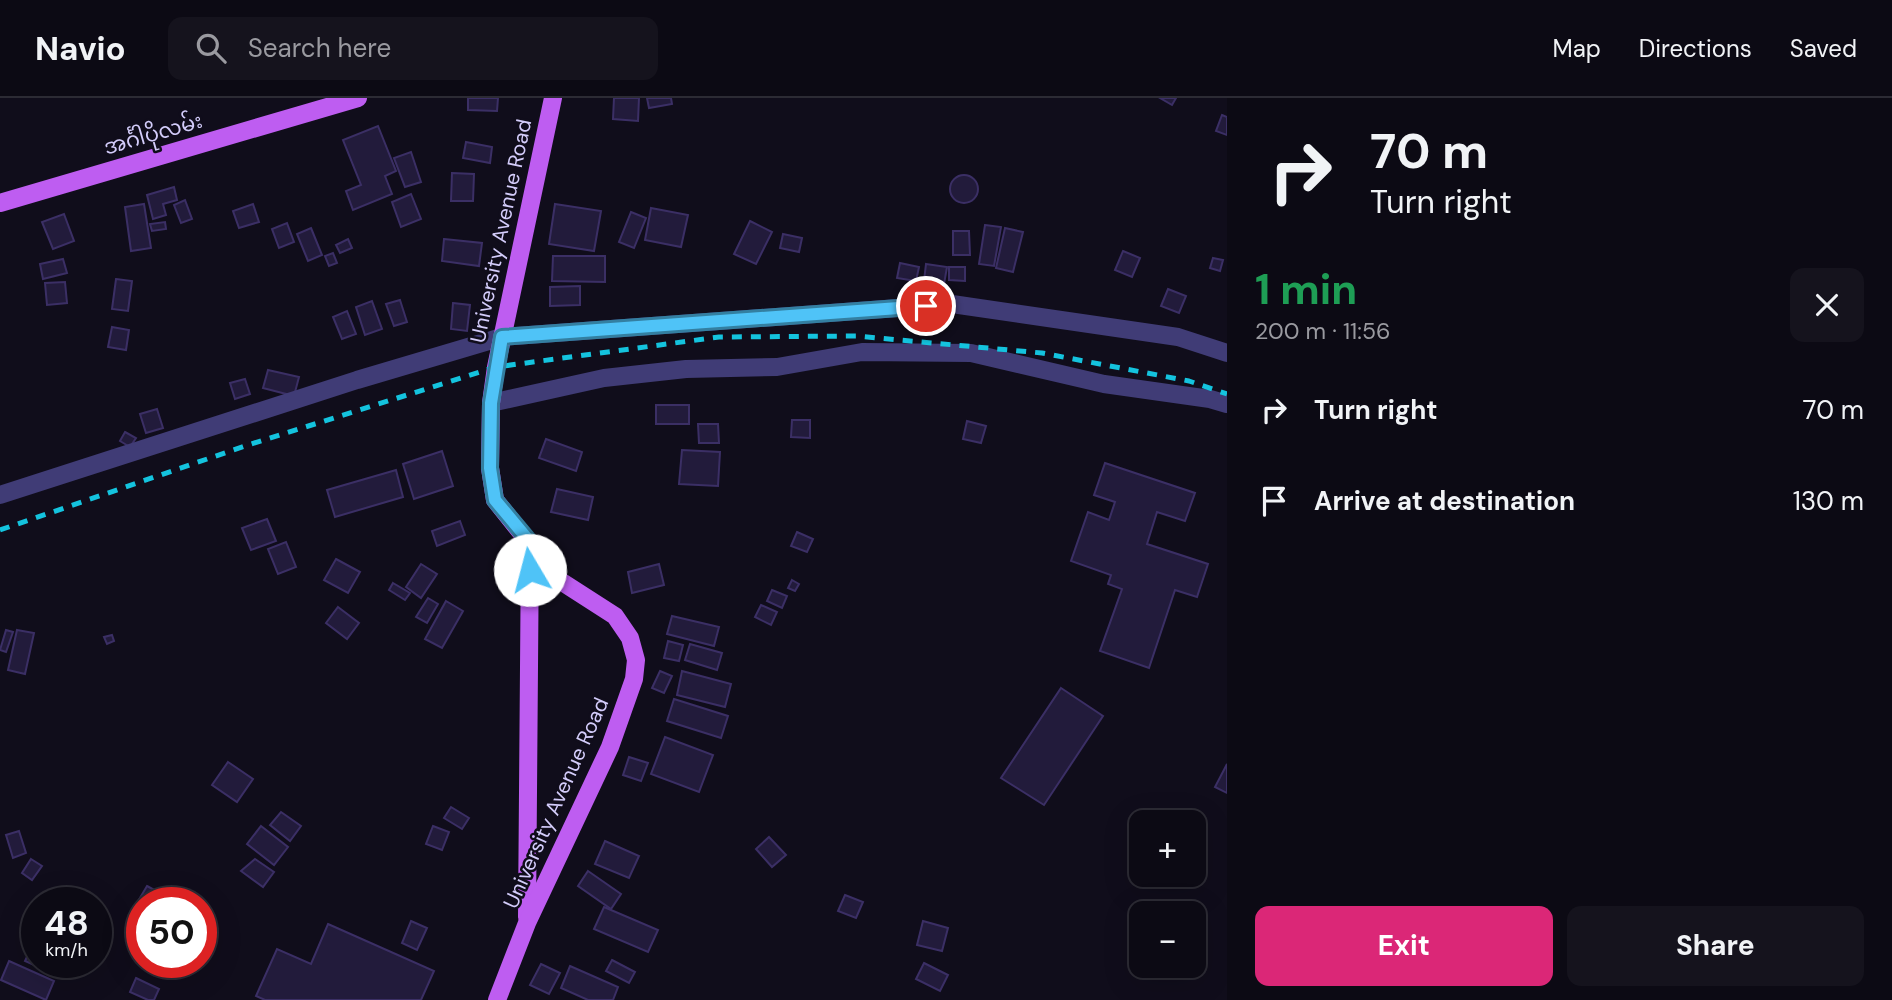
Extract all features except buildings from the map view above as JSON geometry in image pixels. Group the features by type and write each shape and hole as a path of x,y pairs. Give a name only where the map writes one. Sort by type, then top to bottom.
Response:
{"main road":[{"name":"အင်္ဂါပိုလမ်း","path":"0,203 358,98"},
{"name":"University Avenue Road","path":"497,1000 527,923 610,747 634,680 636,660 630,638 615,616 559,580 495,500 490,468 491,403 502,337 553,98"},
{"path":"527,923 530,542"}],"street":[{"path":"0,495 357,380 502,337 952,304 1178,337 1227,353"},
{"path":"491,403 604,378 686,369 777,367 862,352 971,354 1104,384 1210,399 1227,404"}],"railway":[{"path":"0,530 248,445 496,367 719,337 856,336 1042,353 1189,381 1227,394"}],"route":[{"path":"530,570 530,542 495,500 490,468 491,403 502,337 926,306"}]}
